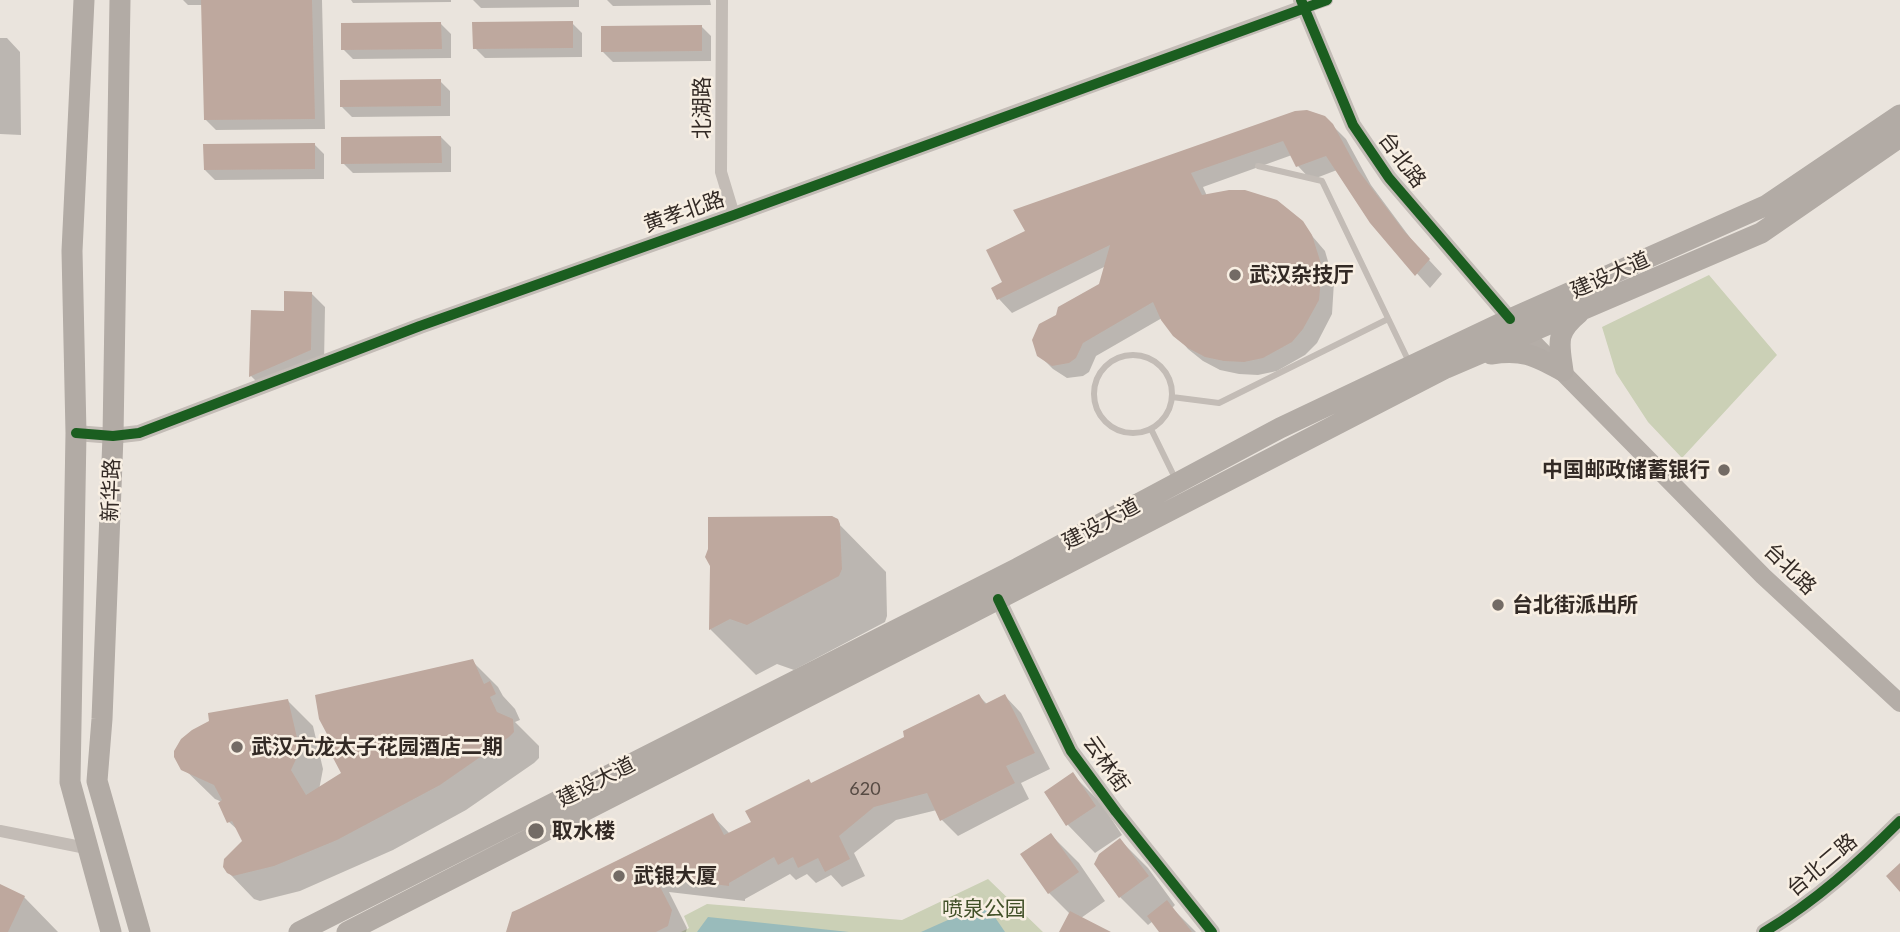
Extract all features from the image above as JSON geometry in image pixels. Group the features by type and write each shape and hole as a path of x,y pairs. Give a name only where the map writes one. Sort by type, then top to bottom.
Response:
{"main road":[{"name":"新华路","path":"84,0 72,251 76,433 70,782 111,932"},
{"name":"新华路","path":"120,0 113,436 102,719 97,780 143,929"},
{"name":"建设大道","path":"347,932 1446,368 1517,326 1767,205 1900,115"},
{"name":"建设大道","path":"299,932 1018,568 1280,428 1411,366 1517,326 1585,308 1761,233 1900,137"},
{"path":"1563,371 1559,346 1562,328 1585,308"},
{"name":"台北路","path":"1517,326 1763,576 1900,704"},
{"path":"1446,368 1484,355 1508,352 1531,354 1563,371"}],"street":[{"name":"北湖路","path":"722,0 721,172 734,215"},
{"path":"1302,4 1327,0"},
{"name":"黄孝北路","path":"76,433 113,436 139,433 420,326 734,215 1302,4"},
{"name":"台北路","path":"1302,4 1353,125 1389,178 1517,326"},
{"name":"云林街","path":"998,599 1071,751 1212,932"},
{"name":"台北二路","path":"1764,932 1798,912 1900,821"},
{"path":"0,831 86,848"}],"lane":[{"path":"1258,166 1322,181 1411,366"},
{"path":"1172,397 1219,403 1388,318"},
{"path":"1130,355 1143,356 1165,371 1171,383 1172,397 1169,409 1161,421 1151,429 1138,432 1125,432 1113,427 1097,409 1094,397 1100,374 1118,358 1130,355"},
{"path":"1151,429 1178,483"}],"green space":[{"path":"1709,275 1777,355 1682,458 1648,422 1616,373 1602,327"},
{"name":"喷泉公园","path":"988,879 1043,932 681,932 689,928 684,916 707,904 902,920"}],"water":[{"path":"977,907 990,910 1005,932 921,932"},
{"path":"708,917 849,932 697,932"}],"building":[{"path":"201,0 312,0 315,119 204,120"},
{"path":"573,21 573,48 473,49 472,22"},
{"path":"441,22 442,49 341,50 341,23"},
{"path":"702,25 702,51 601,52 601,26"},
{"path":"441,79 441,106 340,107 340,80"},
{"path":"1307,110 1325,116 1333,124 1358,170 1404,231 1430,259 1415,276 1370,223 1326,156 1296,167 1283,141 1191,173 1202,195 1245,190 1277,200 1303,221 1312,235 1322,267 1319,300 1303,329 1292,342 1263,358 1244,362 1205,357 1173,336 1161,320 1153,302 1083,343 1076,358 1069,363 1052,366 1037,356 1032,340 1039,324 1056,315 1058,307 1099,284 1110,245 997,300 991,288 1002,282 986,250 1025,231 1013,210 1295,111"},
{"path":"441,136 442,163 341,164 341,137"},
{"path":"315,143 315,169 204,170 203,144"},
{"path":"284,291 312,292 311,350 249,377 251,310 284,311"},
{"path":"832,516 838,519 840,524 842,569 839,576 747,625 730,619 709,630 710,566 705,557 708,549 708,517"},
{"path":"473,659 484,684 490,681 496,694 490,697 497,712 513,719 514,732 509,737 440,785 337,840 274,866 233,876 227,873 223,867 224,859 242,841 232,821 227,823 218,803 222,800 214,785 181,770 174,757 174,751 181,739 209,721 208,713 288,699 298,742 297,757 291,770 306,795 341,773 331,754 336,751 319,719 315,695"},
{"path":"979,694 985,704 1005,694 1035,753 1006,766 1015,783 940,821 927,793 874,807 839,836 850,859 825,872 818,858 798,868 793,857 778,865 774,857 729,883 729,886 655,877 672,910 668,926 656,932 506,932 512,912 713,813 724,835 751,822 745,811 809,779 811,783 904,737 903,731"},
{"path":"1073,772 1096,806 1066,826 1044,792"},
{"path":"1051,833 1079,872 1048,894 1020,854"},
{"path":"1120,838 1149,876 1119,898 1094,864 1099,854"},
{"path":"1900,863 1900,892 1886,876"},
{"path":"0,884 25,896 8,932 0,932"},
{"path":"1167,900 1192,932 1159,932 1147,916"},
{"path":"1070,911 1111,932 1059,932"}],"cycle path":[{"path":"1301,0 1353,125 1389,178 1510,319"},
{"path":"76,433 113,436 139,433 420,326 1327,0"},
{"path":"998,599 1071,751 1212,932"},
{"path":"1764,932 1836,881 1900,821"}],"place":[{"name":"武汉杂技厅","path":"1235,275"},
{"name":"中国邮政储蓄银行","path":"1724,470"},
{"name":"台北街派出所","path":"1498,605"},
{"name":"武汉亢龙太子花园酒店二期","path":"237,747"},
{"name":"取水楼","path":"536,831"},
{"name":"武银大厦","path":"619,876"}]}
